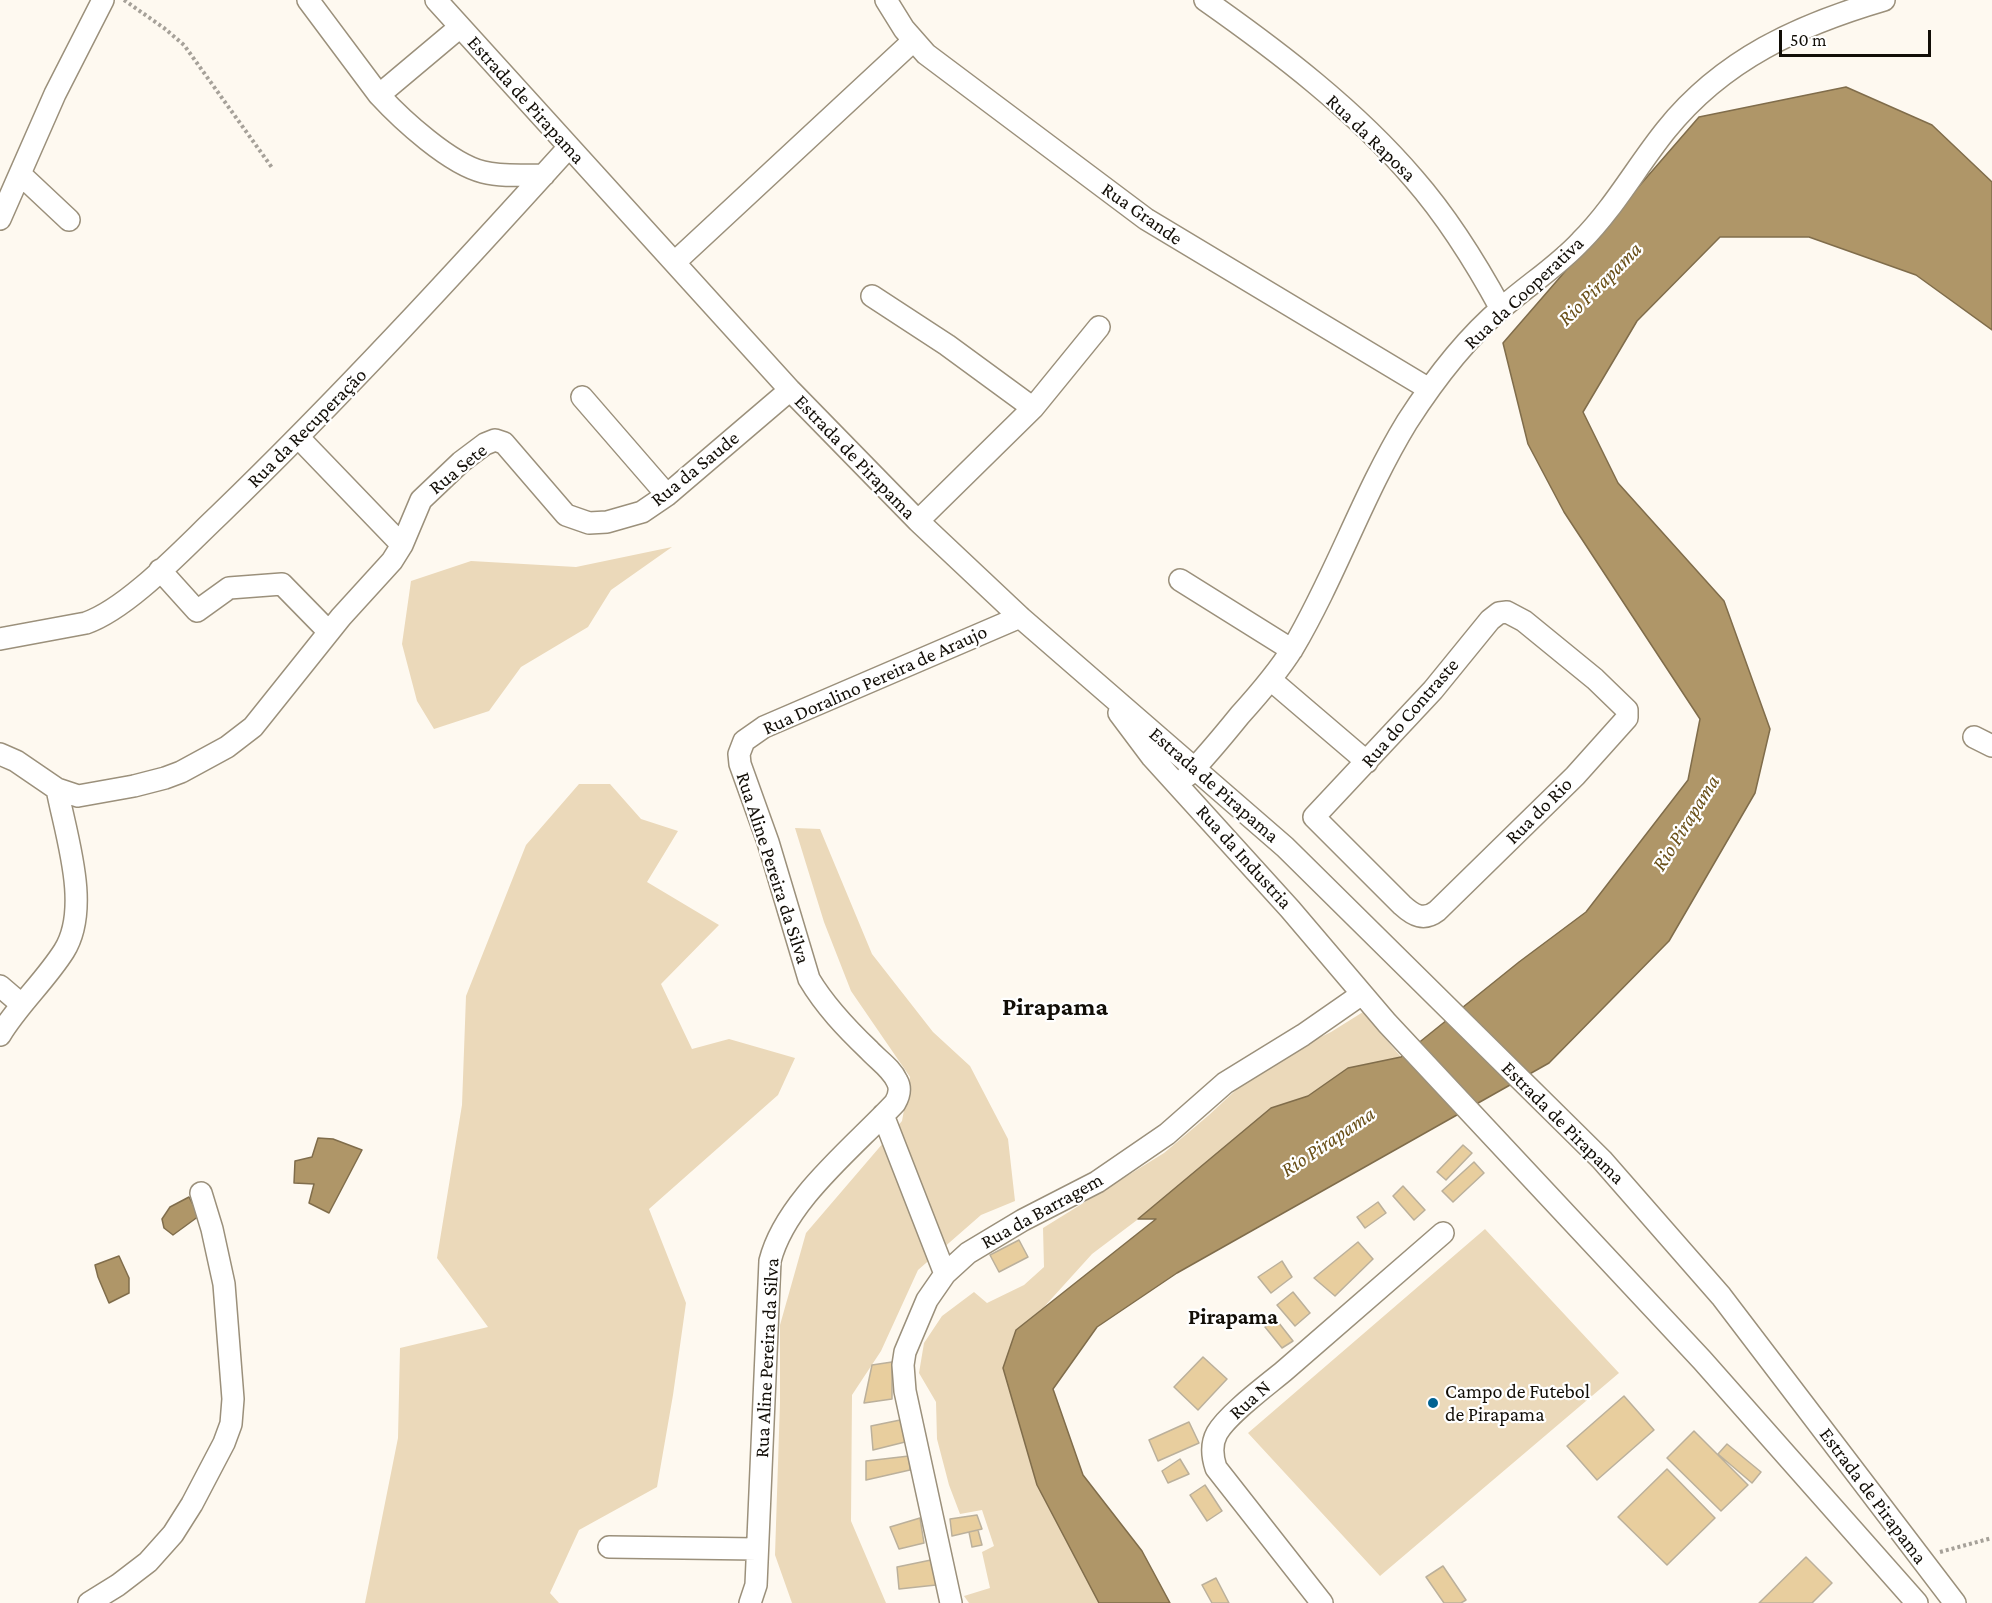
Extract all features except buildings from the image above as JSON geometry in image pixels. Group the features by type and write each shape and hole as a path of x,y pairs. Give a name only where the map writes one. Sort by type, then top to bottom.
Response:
{"street":[{"path":"0,219 75,54 103,0"},
{"path":"308,0 379,95 408,123 468,167 499,175 544,175"},
{"name":"Estrada de Pirapama","path":"436,0 790,390 918,521 1020,617 1285,847 1631,1191 1721,1296 1955,1603"},
{"name":"Rua Grande","path":"886,0 913,41 926,54 1131,209 1197,251 1429,389"},
{"name":"Rua da Raposa","path":"1205,0 1300,71 1388,150 1415,179 1446,219 1501,309"},
{"name":"Rua da Cooperativa","path":"1179,785 1271,680 1292,650 1319,601 1392,449 1429,389 1455,357 1501,309 1567,255 1584,238 1669,126 1715,81 1751,54 1790,33 1884,0"},
{"path":"379,95 460,27"},
{"path":"675,261 913,41"},
{"name":"Rua da Recuperação","path":"0,639 74,626 98,619 129,597 298,437 371,362 569,147"},
{"path":"20,174 69,220"},
{"path":"872,296 947,345 1033,408"},
{"path":"918,521 1033,408 1100,327"},
{"name":"Rua da Saude","path":"589,524 624,519 642,512 667,495 790,390"},
{"path":"582,397 667,495"},
{"path":"298,437 402,544"},
{"name":"Rua Sete","path":"57,789 78,796 134,786 181,772 227,747 253,727 351,604 381,575 402,544 421,500 485,444 495,440 504,443 566,515 589,524"},
{"path":"160,570 197,611 229,588 282,584 329,632"},
{"path":"1180,580 1292,650"},
{"name":"Rua do Contraste","path":"1314,817 1433,690 1490,620 1499,613 1507,612 1524,621 1595,679 1627,710 1627,718"},
{"name":"Rua Doralino Pereira de Araujo","path":"740,754 744,741 764,727 1020,617"},
{"path":"1271,680 1367,762"},
{"name":"Rua da Industria","path":"1104,689 1140,742 1290,909 1387,1023 1702,1360 1917,1603"},
{"name":"Rua do Rio","path":"1314,817 1409,912 1416,916 1432,915 1575,776 1627,718"},
{"path":"0,754 16,761 57,789 76,889 75,923 64,950 21,1004 0,1035"},
{"name":"Rua Aline Pereira da Silva","path":"740,754 740,764 768,842 808,979 819,998 890,1070 899,1086 898,1098 809,1192 788,1220 774,1247 770,1262 768,1289 758,1597"},
{"path":"0,986 21,1004"},
{"name":"Rua da Barragem","path":"951,1603 905,1391 903,1365 905,1352 927,1300 945,1274 968,1253 995,1235 1097,1182 1126,1163 1167,1134 1225,1083 1303,1035 1362,994"},
{"path":"883,1115 945,1274"},
{"path":"89,1603 148,1562 173,1534 192,1504 224,1443 231,1424 232,1400 224,1284 212,1229 201,1193"},
{"name":"Rua N","path":"1322,1603 1216,1468 1212,1458 1216,1435 1226,1422 1257,1394 1443,1233"},
{"path":"609,1547 758,1549"}],"path":[{"path":"124,0 184,45 273,169"},
{"path":"1919,1558 1992,1538"}],"shaded area":[{"path":"672,547 611,590 588,627 521,667 489,711 434,729 417,701 402,644 411,581 471,561 576,567"},
{"path":"579,784 610,784 641,819 678,831 647,882 719,925 661,984 692,1049 729,1039 795,1058 778,1095 649,1209 686,1303 657,1487 579,1530 550,1593 559,1603 365,1603 398,1438 400,1348 488,1327 437,1258 462,1105 466,996 526,845"},
{"path":"795,828 820,829 872,954 933,1032 970,1066 1008,1139 1015,1201 981,1215 918,1270 881,1351 852,1395 851,1521 886,1603 792,1603 775,1555 780,1325 806,1233 902,1121 910,1077 851,991 824,922"},
{"path":"1363,1012 1401,1057 1348,1068 1308,1096 1271,1108 1186,1183 1092,1254 1044,1307 1016,1330 1003,1368 1037,1484 1100,1603 969,1603 964,1596 990,1588 982,1552 994,1546 982,1510 960,1514 949,1485 937,1439 936,1402 919,1373 924,1343 942,1316 974,1292 987,1303 1024,1285 1044,1267 1043,1228 1164,1153 1238,1088 1288,1053 1331,1032"},
{"name":"Campo de Futebol de Pirapama","path":"1485,1229 1619,1373 1380,1576 1248,1433"}],"water":[{"name":"Rio Pirapama","path":"1846,87 1932,125 1992,182 1992,330 1916,275 1809,237 1720,237 1637,321 1583,412 1618,483 1724,601 1770,729 1755,793 1669,941 1549,1063 1177,1273 1097,1327 1053,1389 1083,1475 1142,1551 1170,1603 1099,1603 1037,1485 1003,1368 1016,1330 1156,1219 1138,1219 1271,1108 1308,1096 1348,1068 1401,1057 1519,962 1586,912 1688,780 1700,719 1564,512 1528,444 1503,343 1699,117"},
{"path":"318,1138 333,1139 362,1150 329,1213 309,1203 314,1184 294,1183 295,1161 312,1157"},
{"path":"189,1197 199,1216 173,1235 164,1228 162,1219 170,1207"},
{"path":"119,1256 129,1278 129,1293 109,1303 95,1265"}],"place":[{"name":"Campo de Futebol de Pirapama","path":"1433,1403"}],"district":[{"name":"Pirapama","path":"1055,1007"},
{"name":"Pirapama","path":"1233,1317"}]}
